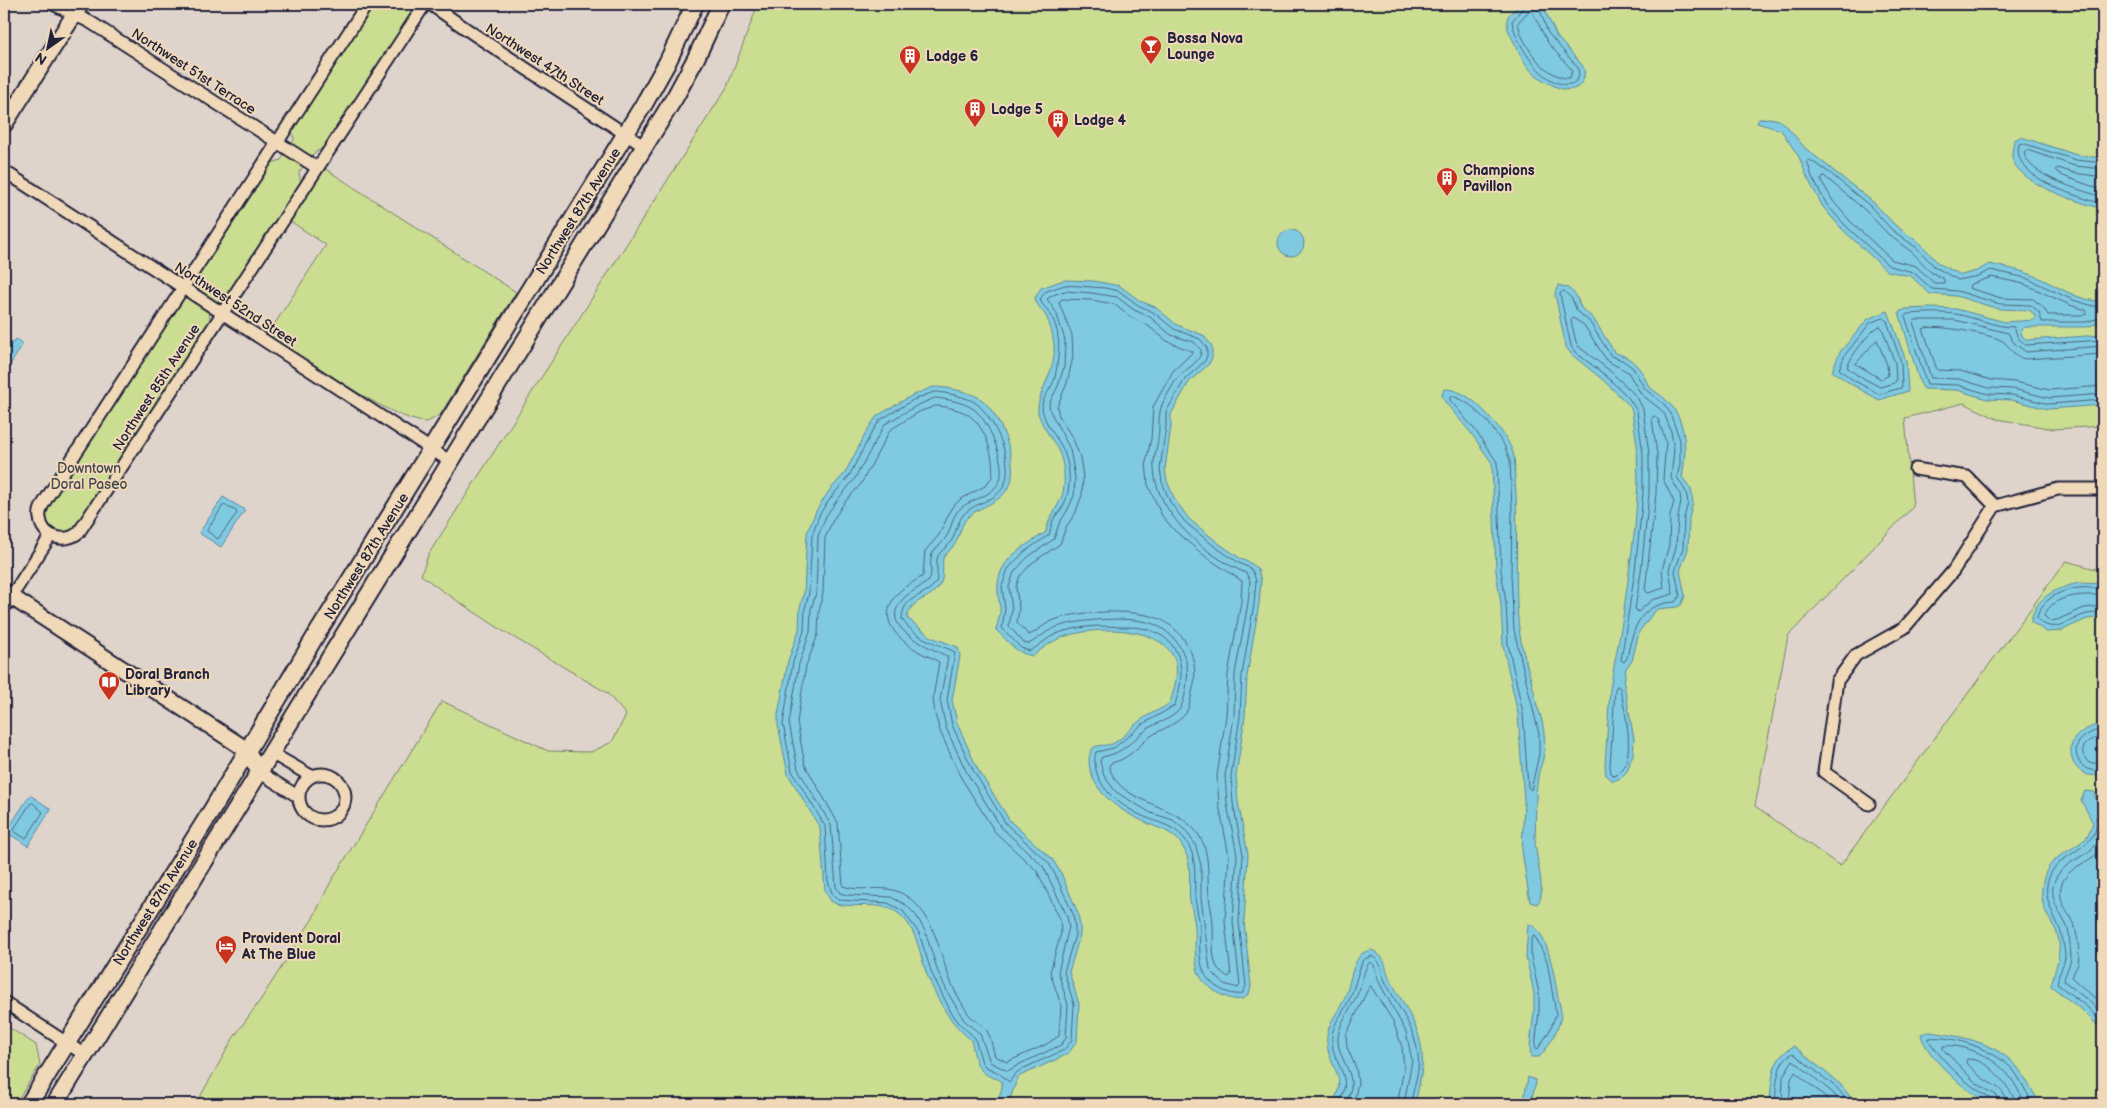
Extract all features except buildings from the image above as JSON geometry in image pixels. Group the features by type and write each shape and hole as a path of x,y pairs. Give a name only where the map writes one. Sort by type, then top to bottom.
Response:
{"main road":[{"name":"Northwest 87th Avenue","path":"29,1104 212,810 661,75 695,4"},
{"name":"Northwest 87th Avenue","path":"55,1104 645,147 686,77 721,4"}],"street":[{"name":"Northwest 51st Terrace","path":"53,4 78,9 90,22 316,167"},
{"path":"311,776 271,753 247,750 6,599 51,536 42,526 40,519 41,507 367,4"},
{"name":"Northwest 85th Avenue","path":"51,536 66,540 74,537 79,532 424,4"},
{"name":"Northwest 47th Street","path":"430,4 645,147"},
{"path":"4,126 78,9"},
{"name":"Northwest 52nd Street","path":"4,171 451,462"},
{"path":"1915,469 1967,477 1995,506"},
{"path":"1869,804 1824,772 1837,682 1856,655 1904,628 1954,571 1995,506 2058,489 2103,489"},
{"path":"247,750 259,772 299,796"},
{"path":"325,774 338,780 345,794 345,802 341,810 328,820 314,819 304,812 299,796 304,781 311,776 325,774"},
{"path":"4,1002 86,1054"}],"green space":[{"name":"Downtown Doral Paseo","path":"373,4 414,4 415,7 326,146 314,153 299,172 301,185 225,299 218,301 209,313 211,323 77,530 64,535 53,531 47,522 46,508 269,164 281,160 294,140 292,130"},
{"path":"758,4 2103,4 2103,426 2053,429 1997,419 1964,403 1905,418 1913,507 1788,636 1755,806 1840,866 2066,561 2103,571 2103,1104 196,1104 234,1037 313,918 329,885 442,701 548,751 591,752 612,742 626,715 607,693 503,631 421,575 428,555 727,87"},
{"path":"324,168 516,292 440,415 426,422 411,419 392,411 346,386 268,334 326,245 290,221"},
{"path":"4,1024 36,1045 40,1065 15,1104 4,1104"}],"water":[{"path":"1520,4 1542,4 1557,37 1583,67 1584,76 1579,86 1567,90 1554,86 1532,72 1526,64 1508,30 1507,23 1508,16"},
{"path":"1759,119 1779,120 1805,148 1873,202 1896,226 1921,244 1938,263 1961,275 1977,271 1989,264 2013,269 2037,277 2074,295 2103,301 2103,321 2087,327 2025,327 2021,330 2022,336 2027,340 2103,335 2103,405 2048,409 2011,400 1987,399 1957,390 1924,389 1920,383 1899,312 1906,309 1956,309 2005,322 2034,320 2035,315 2029,310 1999,309 1956,296 1930,294 1911,276 1887,271 1841,228 1823,207 1799,157 1781,130 1757,123"},
{"path":"2021,137 2077,155 2103,158 2103,209 2054,192 2021,172 2014,163 2012,155 2014,140"},
{"path":"1291,230 1300,234 1304,243 1300,252 1291,256 1282,252 1278,243 1282,234"},
{"path":"1064,280 1093,281 1120,286 1140,301 1155,307 1177,325 1203,335 1212,346 1212,358 1209,364 1189,382 1171,414 1165,469 1167,481 1175,500 1189,519 1217,542 1258,569 1261,581 1247,676 1245,716 1236,776 1238,802 1248,854 1244,922 1251,986 1248,994 1242,999 1227,997 1218,993 1210,988 1200,976 1196,958 1195,927 1190,901 1190,874 1187,855 1180,843 1172,835 1126,812 1108,799 1095,782 1091,773 1089,758 1093,748 1116,742 1141,720 1170,703 1176,675 1174,658 1166,647 1154,638 1121,630 1103,630 1071,635 1058,639 1033,656 1017,650 996,630 1000,610 998,584 1000,574 1009,559 1046,532 1063,492 1064,476 1060,455 1038,412 1040,399 1051,370 1054,350 1053,336 1049,323 1035,298 1041,288"},
{"path":"1558,285 1568,288 1576,295 1581,308 1593,318 1615,353 1628,358 1635,364 1649,386 1674,408 1684,436 1685,457 1682,477 1691,489 1693,503 1689,518 1688,549 1680,571 1685,596 1681,605 1658,609 1653,613 1639,632 1632,661 1626,668 1624,684 1634,739 1633,754 1627,771 1621,778 1613,781 1606,775 1605,766 1610,689 1623,617 1635,528 1638,481 1637,444 1632,411 1629,405 1602,379 1572,355 1566,347 1555,294"},
{"path":"1888,311 1906,361 1908,391 1879,400 1832,371 1840,352 1868,319"},
{"path":"4,332 9,336 7,340 13,343 16,339 23,344 4,375 4,360 8,352 4,349"},
{"path":"933,387 967,393 978,397 986,403 1000,425 1006,439 1010,452 1012,478 1005,493 966,519 955,544 943,558 941,582 938,588 917,602 909,611 907,618 931,637 958,647 960,656 952,700 957,723 977,768 1010,821 1052,859 1061,873 1078,913 1080,926 1080,935 1069,972 1079,1004 1077,1041 1068,1054 1018,1077 1008,1104 996,1104 1002,1082 981,1070 976,1060 971,1040 951,1019 940,1003 928,977 916,940 907,922 901,915 880,906 842,905 831,901 825,891 820,828 788,774 778,725 778,715 788,661 799,630 800,608 804,593 807,533 816,511 829,491 845,473 877,416 911,396"},
{"path":"1444,389 1460,393 1479,406 1503,434 1514,457 1517,515 1516,585 1519,631 1541,717 1545,742 1538,776 1536,799 1535,845 1541,883 1540,899 1537,904 1530,902 1522,851 1524,801 1518,714 1503,645 1501,604 1496,571 1492,463 1471,433 1445,402 1442,395"},
{"path":"223,497 245,510 221,547 199,533"},
{"path":"2079,583 2103,584 2103,617 2087,619 2060,631 2047,632 2031,622 2037,606 2048,595"},
{"path":"2103,723 2103,774 2089,775 2076,767 2073,762 2071,747 2075,738 2081,732"},
{"path":"2085,791 2094,792 2099,810 2103,812 2103,1031 2082,1010 2051,986 2058,960 2059,940 2045,909 2042,897 2042,885 2049,866 2085,839 2093,823 2081,800"},
{"path":"30,795 51,809 28,846 6,832"},
{"path":"1528,924 1535,927 1541,934 1545,944 1561,1011 1556,1031 1550,1043 1539,1057 1531,1057 1530,1046 1534,993 1526,957"},
{"path":"1372,950 1383,960 1389,976 1412,1019 1421,1043 1422,1069 1415,1104 1332,1104 1339,1086 1337,1073 1328,1052 1328,1030 1345,997 1356,961 1366,951"},
{"path":"1929,1032 1965,1038 1989,1046 1999,1052 2018,1068 2042,1104 1995,1104 1975,1095 1951,1076 1931,1053 1924,1043 1921,1034"},
{"path":"1794,1046 1841,1085 1856,1104 1770,1104 1772,1079 1776,1064 1786,1051"},
{"path":"1528,1077 1535,1080 1536,1083 1530,1104 1523,1104"}],"place":[{"name":"Bossa Nova Lounge","path":"1151,65"},
{"name":"Lodge 6","path":"910,75"},
{"name":"Lodge 5","path":"975,128"},
{"name":"Lodge 4","path":"1058,139"},
{"name":"Champions Pavillon","path":"1447,197"},
{"name":"Doral Branch Library","path":"109,701"},
{"name":"Provident Doral At The Blue","path":"226,965"}]}
